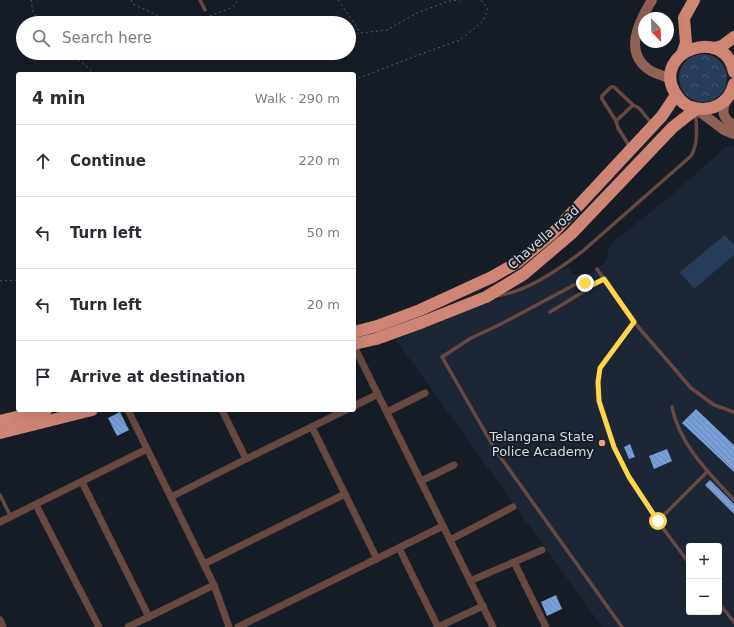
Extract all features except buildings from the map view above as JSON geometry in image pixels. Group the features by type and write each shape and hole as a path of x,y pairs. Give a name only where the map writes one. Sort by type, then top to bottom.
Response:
{"highway":[{"path":"694,0 684,18 686,43 682,54 674,65 671,79 672,86 680,100 688,106 703,110 716,107 731,93"},
{"path":"714,48 722,46 734,37"},
{"path":"682,54 692,48 703,46 714,48 722,52 734,67"},
{"name":"Chavella road","path":"356,331 377,326 420,310 492,277 518,262 553,233 662,116 676,95"},
{"name":"Chavella road","path":"356,344 423,322 486,297 524,274 572,234 673,127 696,109"},
{"path":"0,421 38,412"},
{"path":"0,434 84,412"}],"main road":[{"path":"652,0 640,20 635,37 635,49 640,61 650,71 671,79"},
{"path":"731,93 724,105 723,115 728,122 734,125"},
{"path":"696,109 724,130 734,134"}],"street":[{"path":"356,349 493,627"},
{"path":"356,405 378,394"},
{"path":"387,412 425,394"},
{"path":"129,412 214,585 229,627"},
{"path":"223,412 246,458"},
{"path":"171,497 246,458 342,412"},
{"path":"312,427 377,559"},
{"path":"0,522 148,449"},
{"path":"421,481 454,465"},
{"path":"82,482 149,617"},
{"path":"204,564 344,494"},
{"path":"36,505 98,627"},
{"path":"450,540 513,507"},
{"path":"238,627 443,526"},
{"path":"399,548 438,627 483,606"},
{"path":"470,581 542,550"},
{"path":"514,562 546,627"},
{"path":"128,627 214,585"},
{"path":"0,620 3,627"}],"lane":[{"path":"200,0 205,10"},
{"path":"631,149 602,99 602,96 611,87 614,87 638,108 653,125"},
{"path":"616,121 633,105"},
{"path":"486,297 505,295 520,289 565,265 691,156 697,141 696,109"},
{"path":"597,269 634,322 691,388 714,405 734,412"},
{"path":"550,312 590,286 604,279"},
{"path":"590,286 581,282 574,285 497,326 471,338 442,357 496,451 622,627"},
{"path":"634,322 600,368 598,382 599,401 614,447 629,477 658,521 686,559"},
{"path":"672,406 674,418 682,435 707,472 734,500"},
{"path":"658,521 707,472"},
{"path":"0,495 11,517"},
{"path":"722,606 734,622"}],"path":[{"path":"31,0 33,12 36,16"},
{"path":"131,0 134,4 162,16"},
{"path":"210,16 233,6 238,0"},
{"path":"338,0 349,16"},
{"path":"356,26 361,33 387,30 417,13 449,1 460,0"},
{"path":"356,79 460,40 483,21 488,9 481,0"},
{"path":"79,60 93,72"},
{"path":"0,281 16,280"}],"shaded area":[{"name":"Telangana State Police Academy","path":"727,146 734,147 734,627 602,627 396,340 521,290 569,267 572,274 587,275 606,262 610,244 672,195"}],"green space":[{"path":"698,54 708,54 720,61 727,73 727,83 720,95 708,102 698,102 690,98 683,91 679,83 679,73 683,65 690,58"},
{"path":"725,235 734,245 734,255 694,289 680,272"}],"place":[{"name":"Telangana State Police Academy","path":"602,443"}],"route":[{"path":"585,283 590,286 604,279 634,322 624,338 600,368 598,382 599,401 614,447 629,477 658,521"}]}
